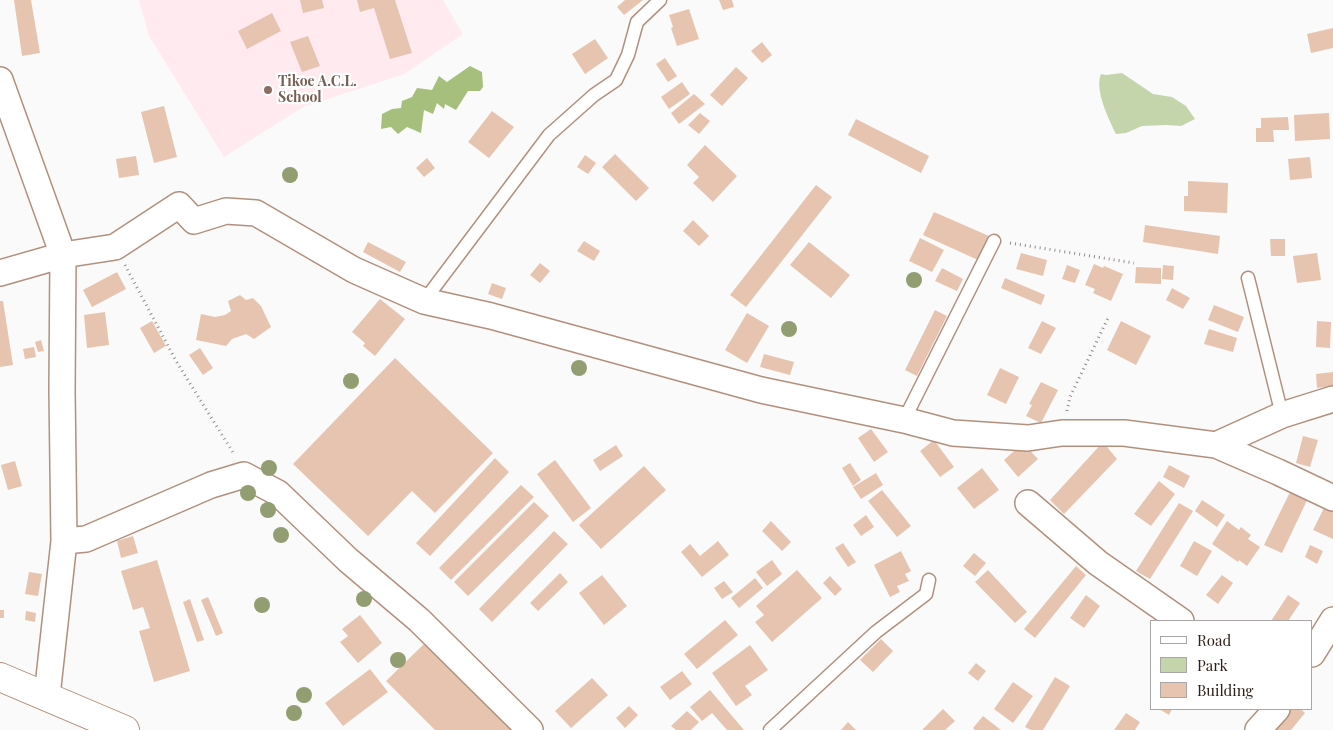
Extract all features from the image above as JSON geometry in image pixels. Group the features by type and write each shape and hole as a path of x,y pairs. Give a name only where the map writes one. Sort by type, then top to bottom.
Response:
{"street":[{"path":"0,80 63,255 64,541 47,696"},
{"path":"0,273 63,255 115,247 179,205 194,220 226,211 256,212 354,270 424,301 491,316 761,390 904,420 953,433 1028,438 1062,433 1124,433 1216,445 1333,498"},
{"path":"1216,445 1282,415 1333,399"},
{"path":"64,541 86,539 211,485 244,476 278,493 348,560 419,620 530,730"},
{"path":"1028,503 1098,563 1181,620"},
{"path":"1321,649 1333,620"},
{"path":"0,677 125,730"},
{"path":"1258,730 1275,710"}],"lane":[{"path":"424,301 549,135 594,95 616,80 628,55 636,22 660,0"},
{"path":"904,420 994,240"},
{"path":"1248,278 1282,415"},
{"path":"770,730 876,632 926,594 929,580"}],"path":[{"path":"994,240 1134,263"},
{"path":"115,247 176,361 231,447 244,476"},
{"path":"1062,433 1070,397 1108,318"}],"shaded area":[{"name":"Tikoe A.C.L. School","path":"139,0 443,0 463,34 404,74 303,107 224,157 149,36"}],"green space":[{"path":"470,66 482,72 483,87 480,91 468,91 456,110 445,104 444,109 437,103 433,114 424,110 421,133 407,127 398,134 391,127 381,129 382,114 392,109 401,108 402,101 412,97 417,88 432,90 439,76 447,82"},
{"path":"1122,73 1153,94 1172,97 1186,106 1195,119 1181,126 1142,126 1126,133 1116,134 1103,104 1099,80 1101,74"}],"building":[{"path":"14,0 31,0 40,53 22,56"},
{"path":"300,0 322,0 324,8 303,13"},
{"path":"357,0 395,0 412,53 390,59 374,8 360,12"},
{"path":"625,0 643,0 624,15 617,7"},
{"path":"719,0 732,0 734,7 723,10"},
{"path":"689,9 699,39 677,46 669,15"},
{"path":"272,13 281,31 247,49 238,31"},
{"path":"1333,28 1333,48 1311,53 1307,34"},
{"path":"308,36 320,66 302,72 290,42"},
{"path":"595,39 608,58 585,74 572,54"},
{"path":"762,42 772,55 762,63 751,51"},
{"path":"665,58 677,76 668,82 656,64"},
{"path":"736,67 748,78 722,106 710,95"},
{"path":"682,82 690,94 669,109 661,97"},
{"path":"694,94 705,104 679,124 671,113"},
{"path":"164,106 177,157 154,163 141,112"},
{"path":"492,111 514,127 489,158 468,142"},
{"path":"700,113 710,121 699,134 688,125"},
{"path":"1329,113 1330,139 1295,141 1294,115"},
{"path":"1288,117 1289,130 1273,130 1274,142 1256,142 1256,128 1261,128 1261,118"},
{"path":"856,119 929,156 921,173 848,135"},
{"path":"705,145 737,176 713,202 693,183 699,177 687,165"},
{"path":"615,154 649,188 636,201 602,167"},
{"path":"585,155 596,163 588,174 577,167"},
{"path":"136,156 139,175 119,178 116,159"},
{"path":"1310,157 1312,178 1290,180 1288,159"},
{"path":"427,158 435,168 424,177 416,168"},
{"path":"1188,181 1228,183 1227,213 1184,211 1184,196 1188,196"},
{"path":"816,185 832,197 746,307 730,295"},
{"path":"934,212 989,236 978,260 923,235"},
{"path":"693,220 709,236 699,246 683,231"},
{"path":"1145,225 1220,236 1218,254 1143,242"},
{"path":"920,238 944,250 932,272 909,261"},
{"path":"1270,239 1285,239 1285,256 1271,256"},
{"path":"584,241 600,251 594,261 577,251"},
{"path":"368,242 406,262 400,272 363,252"},
{"path":"809,242 850,275 831,298 790,265"},
{"path":"1021,253 1047,260 1043,276 1016,269"},
{"path":"1317,253 1321,280 1297,283 1293,256"},
{"path":"540,263 550,271 540,283 530,275"},
{"path":"1094,264 1123,274 1111,301 1093,293 1095,289 1085,285"},
{"path":"1067,265 1080,270 1075,283 1062,279"},
{"path":"1163,265 1174,266 1173,280 1162,279"},
{"path":"1136,267 1161,268 1161,284 1135,283"},
{"path":"942,268 963,279 957,291 935,281"},
{"path":"117,272 126,289 92,307 83,290"},
{"path":"1005,278 1045,295 1041,305 1001,288"},
{"path":"492,283 506,288 502,299 488,294"},
{"path":"1172,288 1190,298 1183,309 1166,300"},
{"path":"240,295 246,300 253,298 261,306 271,327 254,339 246,334 232,339 226,346 196,340 201,314 215,317 225,315 231,311 228,301"},
{"path":"380,299 405,319 375,356 363,346 365,343 352,332"},
{"path":"0,301 3,301 13,365 0,367"},
{"path":"1214,305 1244,317 1238,332 1208,320"},
{"path":"935,310 947,316 917,376 905,370"},
{"path":"105,312 109,345 87,348 84,315"},
{"path":"747,313 769,326 747,363 725,350"},
{"path":"152,321 166,346 154,353 140,328"},
{"path":"1042,321 1056,328 1041,354 1028,348"},
{"path":"1121,321 1151,336 1136,365 1107,350"},
{"path":"1317,321 1331,322 1330,348 1316,347"},
{"path":"1209,329 1237,338 1233,352 1204,344"},
{"path":"41,340 44,351 38,352 35,342"},
{"path":"34,347 36,357 25,359 23,349"},
{"path":"200,348 213,368 203,375 189,355"},
{"path":"764,354 794,362 790,375 760,367"},
{"path":"395,358 493,453 435,513 412,491 368,536 293,464"},
{"path":"1000,368 1019,377 1006,404 987,395"},
{"path":"1333,372 1333,386 1317,388 1316,374"},
{"path":"1041,382 1058,390 1041,423 1026,416 1032,405 1029,404"},
{"path":"871,429 888,452 874,462 858,438"},
{"path":"1303,436 1318,440 1310,467 1296,463"},
{"path":"934,440 954,467 940,477 920,451"},
{"path":"1103,442 1117,459 1064,514 1050,500"},
{"path":"1023,443 1038,459 1018,477 1004,460"},
{"path":"616,445 623,456 600,471 593,460"},
{"path":"495,458 509,472 430,556 416,543"},
{"path":"555,460 591,508 573,522 537,474"},
{"path":"15,461 22,486 8,490 1,465"},
{"path":"850,463 861,480 853,486 842,468"},
{"path":"1169,465 1190,476 1184,488 1163,477"},
{"path":"644,466 666,490 601,549 579,525"},
{"path":"982,468 999,490 974,509 957,488"},
{"path":"876,473 883,485 861,499 853,487"},
{"path":"1159,481 1175,494 1151,526 1134,514"},
{"path":"521,485 534,497 451,580 439,568"},
{"path":"1293,486 1310,494 1282,553 1264,545"},
{"path":"882,490 911,526 897,537 868,501"},
{"path":"1202,500 1225,515 1217,527 1195,511"},
{"path":"1328,500 1333,503 1333,539 1313,530"},
{"path":"534,502 549,516 468,596 454,582"},
{"path":"1179,503 1193,511 1150,579 1136,571"},
{"path":"866,515 874,527 861,536 853,525"},
{"path":"771,521 791,542 782,551 762,531"},
{"path":"1227,521 1239,530 1241,527 1251,535 1248,539 1260,547 1247,566 1212,544"},
{"path":"554,531 568,544 492,622 479,609"},
{"path":"133,536 138,553 121,558 117,541"},
{"path":"718,541 729,555 702,577 681,552 690,544 700,556"},
{"path":"1194,541 1212,551 1197,576 1180,566"},
{"path":"843,543 856,562 848,567 835,548"},
{"path":"1310,545 1323,551 1317,564 1305,557"},
{"path":"901,551 911,571 905,574 909,581 897,586 900,592 890,597 874,565"},
{"path":"974,553 986,563 975,576 963,566"},
{"path":"157,560 190,671 154,682 139,631 150,628 143,607 133,610 121,571"},
{"path":"772,560 782,574 767,586 756,572"},
{"path":"1076,566 1086,575 1035,638 1024,629"},
{"path":"797,570 822,598 772,642 755,622 764,615 756,606"},
{"path":"988,570 1027,612 1015,623 975,582"},
{"path":"29,572 42,574 38,596 25,594"},
{"path":"560,573 568,582 538,611 530,603"},
{"path":"602,575 627,606 604,625 579,593"},
{"path":"1222,575 1233,583 1218,604 1206,595"},
{"path":"830,576 842,589 835,596 823,583"},
{"path":"755,578 763,588 739,608 731,598"},
{"path":"724,581 733,592 722,599 714,588"},
{"path":"1086,595 1100,606 1084,628 1070,618"},
{"path":"1288,595 1300,603 1289,620 1272,620"},
{"path":"208,597 223,633 216,636 201,600"},
{"path":"190,599 204,640 197,642 183,602"},
{"path":"0,610 4,610 4,618 0,618"},
{"path":"26,611 36,613 35,622 25,620"},
{"path":"360,615 382,643 358,663 340,642 348,636 342,629"},
{"path":"725,620 738,635 697,669 684,654"},
{"path":"881,639 893,651 873,672 860,660"},
{"path":"427,641 517,730 435,730 386,681"},
{"path":"750,645 768,670 745,686 752,695 736,706 712,673"},
{"path":"976,663 986,671 978,681 968,673"},
{"path":"370,669 388,692 343,726 325,703"},
{"path":"682,671 692,684 670,700 660,687"},
{"path":"1055,677 1070,686 1043,730 1031,730 1025,727"},
{"path":"592,678 608,695 571,728 555,711"},
{"path":"1013,682 1033,696 1013,723 994,709"},
{"path":"710,690 744,730 727,730 712,713 702,721 690,707"},
{"path":"629,706 638,715 625,728 616,718"},
{"path":"943,709 955,721 945,730 922,730"},
{"path":"1161,710 1172,710 1169,715"},
{"path":"1289,710 1302,710 1305,713 1291,730 1271,730"},
{"path":"687,711 699,722 691,730 676,730 671,726"},
{"path":"1126,713 1140,722 1135,730 1114,730"},
{"path":"983,716 1001,730 975,730 973,728"},
{"path":"848,722 856,730 841,730"}],"place":[{"name":"Tikoe A.C.L. School","path":"268,90"}]}
